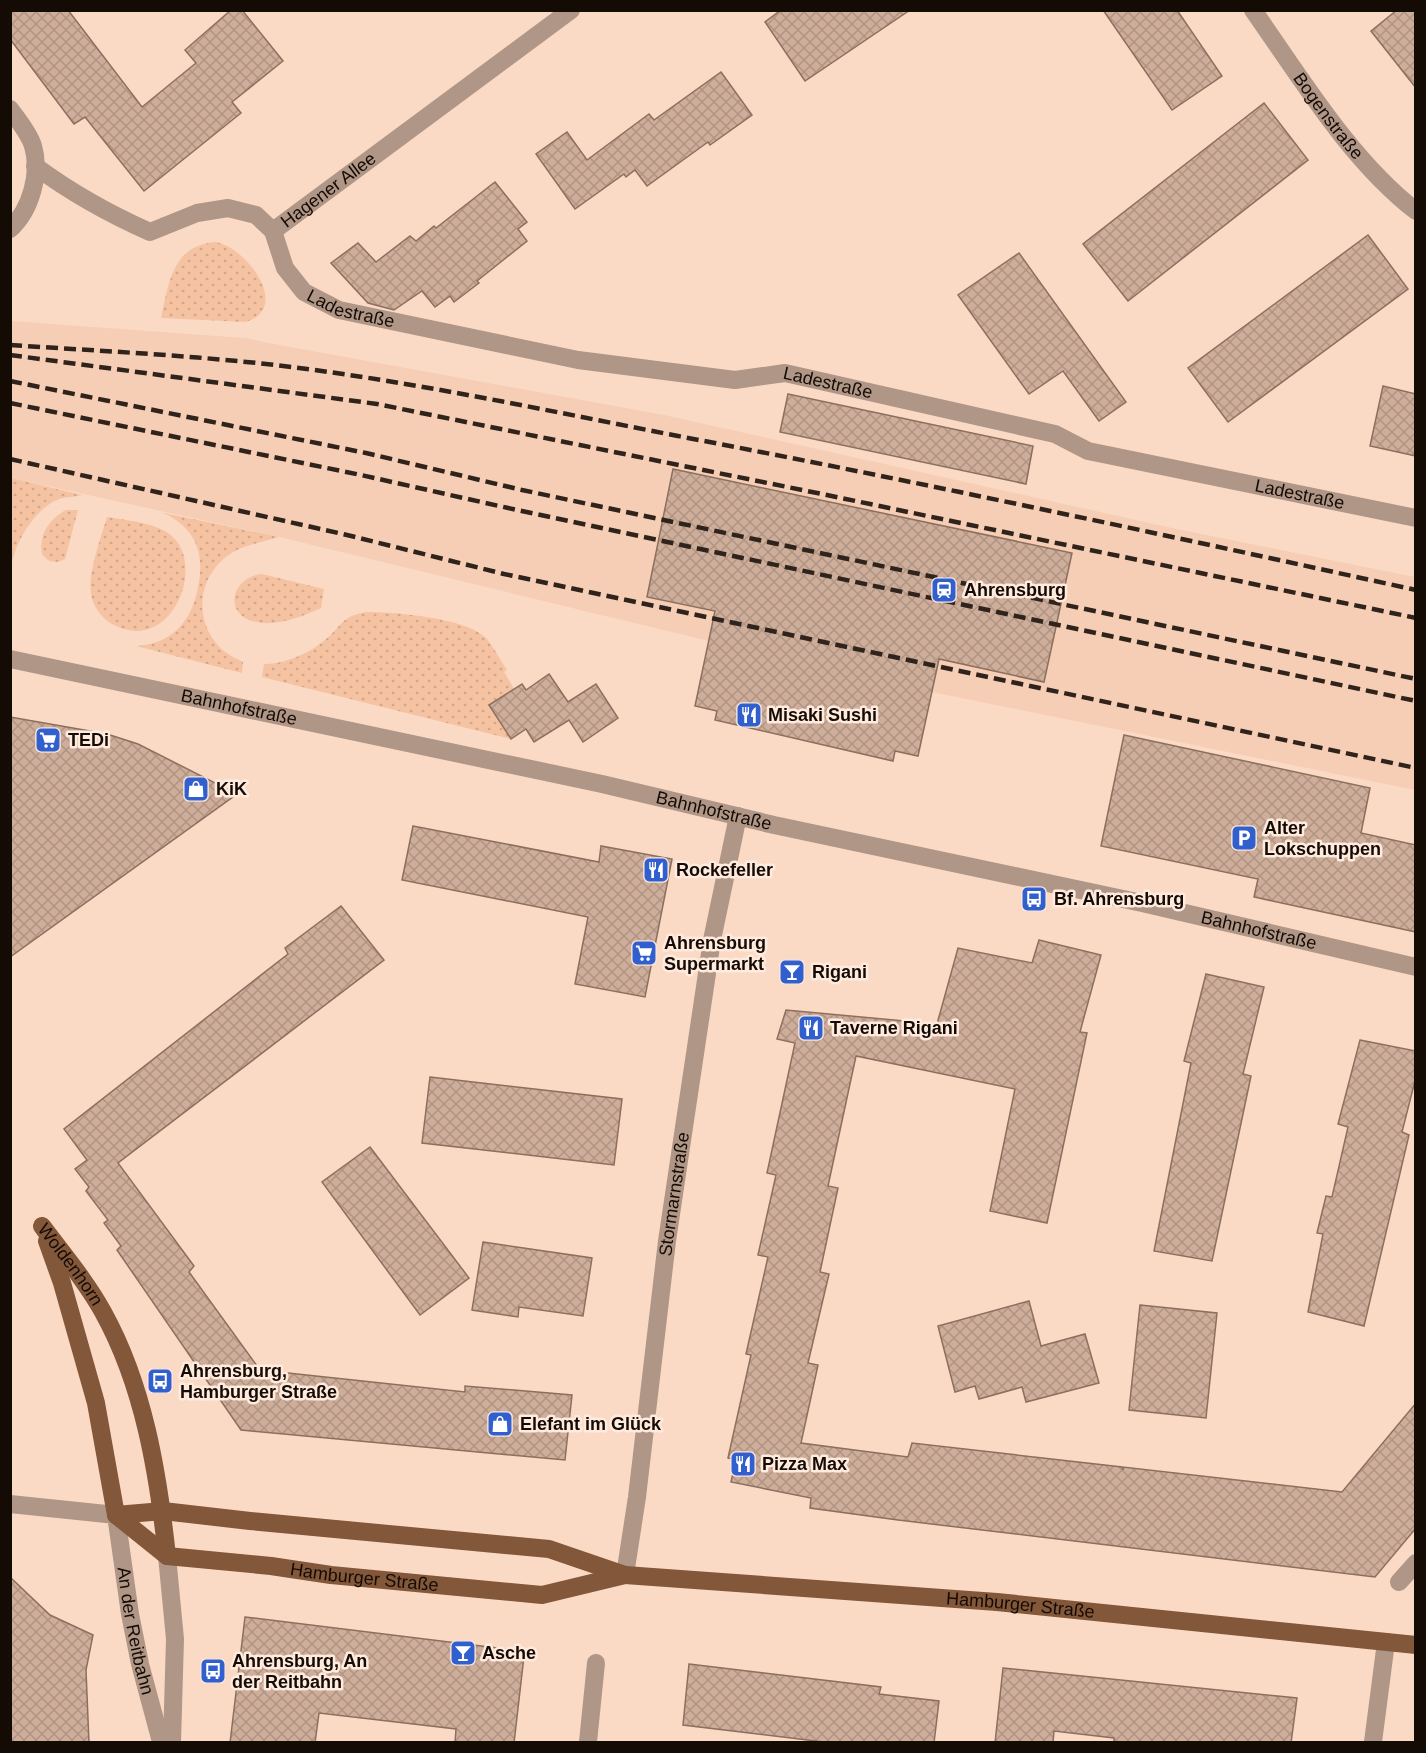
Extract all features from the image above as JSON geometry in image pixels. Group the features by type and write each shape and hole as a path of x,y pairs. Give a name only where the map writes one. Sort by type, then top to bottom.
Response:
{"main road":[{"name":"Woldenhorn","path":"116,1515 93,1394 62,1283 42,1226 84,1280 104,1314 135,1386 151,1447 163,1511 167,1556"},
{"name":"Hamburger Straße","path":"116,1515 163,1511 549,1549 625,1575 997,1602 1416,1645"},
{"path":"116,1515 167,1556"},
{"name":"Hamburger Straße","path":"167,1556 271,1566 331,1575 542,1595 625,1575"}],"street":[{"name":"Hagener Allee","path":"35,165 66,188 105,212 150,232 197,213 228,208 256,215 273,231 571,10"},
{"name":"Bogenstraße","path":"1253,10 1355,152 1391,190 1416,211"},
{"path":"10,109 33,145 35,165 33,187 26,210 10,229"},
{"name":"Ladestraße","path":"273,231 285,268 304,292 339,310 578,360 735,380 785,373 1055,434 1088,451 1416,518"},
{"name":"Bahnhofstraße","path":"10,659 602,784 738,816 1142,903 1416,967"},
{"name":"Stormarnstraße","path":"625,1575 637,1497 667,1241 710,952 738,816"},
{"name":"Hamburger Straße","path":"10,1504 116,1515"},
{"name":"An der Reitbahn","path":"116,1515 130,1614 140,1664 161,1743"},
{"name":"An der Reitbahn","path":"167,1556 175,1640 172,1743"},
{"path":"1399,1582 1416,1563"},
{"path":"1373,1743 1386,1642"},
{"path":"588,1743 596,1664"}],"shaded area":[{"path":"215,242 240,254 260,279 265,292 265,305 259,315 245,322 161,318 170,280 181,259 201,245"},
{"path":"11,321 245,338 664,415 1172,528 1415,577 1415,790 932,692 709,641 279,537 11,478"},
{"path":"11,478 82,495 59,499 42,510 21,538 11,567"},
{"path":"66,510 78,510 65,559 52,562 42,554 42,540 50,522"},
{"path":"164,513 279,537 247,546 230,554 212,572 203,595 202,608 209,632 222,649 243,662 242,673 136,646 160,641 178,629 191,610 198,587 200,563 196,543 184,527"},
{"path":"107,517 151,525 165,531 178,544 185,561 185,580 179,599 169,616 154,627 135,631 114,625 102,616 93,603 91,575"},
{"path":"262,574 324,589 321,608 278,622 260,623 243,617 237,611 235,603 238,588 243,581"},
{"path":"367,612 412,615 447,621 477,631 486,638 507,670 504,672 514,689 489,705 511,739 262,677 264,664 288,660 304,654 325,640 347,619"}],"building":[{"path":"10,10 68,10 142,107 196,63 185,50 231,10 242,10 283,61 232,102 241,113 144,191 85,117 74,124 10,39"},
{"path":"781,10 910,10 805,81 765,22"},
{"path":"1103,10 1177,10 1222,76 1172,110"},
{"path":"1397,10 1416,10 1416,88 1371,31"},
{"path":"721,72 752,115 710,145 708,142 647,186 635,170 626,177 624,174 575,209 536,154 567,132 587,160 649,114 654,120"},
{"path":"1264,103 1308,160 1128,301 1083,244"},
{"path":"495,182 527,222 518,229 527,241 454,302 450,296 435,307 422,291 394,310 368,303 331,263 358,243 376,262 410,236 416,241 434,226 436,228"},
{"path":"1368,235 1408,289 1228,422 1188,368"},
{"path":"1019,253 1126,402 1099,421 1063,371 1029,394 958,295"},
{"path":"1383,386 1416,394 1416,456 1370,446"},
{"path":"788,394 1033,446 1026,484 780,432"},
{"path":"673,469 1072,553 1044,682 939,659 918,756 895,751 893,761 715,720 717,711 695,706 715,611 647,597"},
{"path":"549,674 568,702 596,684 618,718 583,742 569,720 534,742 526,729 511,739 489,705 522,684 526,690"},
{"path":"10,717 107,734 138,744 237,794 10,957"},
{"name":"Alter Lokschuppen","path":"1124,735 1370,788 1361,833 1416,845 1416,932 1254,897 1258,879 1101,846"},
{"path":"413,826 599,862 601,846 672,859 645,997 575,984 588,917 402,880"},
{"path":"341,906 384,960 118,1163 194,1266 189,1272 260,1370 465,1392 465,1386 572,1395 565,1460 241,1430 117,1250 121,1246 104,1223 108,1220 86,1191 89,1187 75,1169 87,1160 64,1129 288,954 285,948"},
{"path":"1039,940 1101,955 1080,1032 1087,1033 1047,1223 990,1211 1015,1089 856,1056 828,1186 838,1188 820,1272 829,1274 808,1363 818,1365 801,1443 908,1457 912,1443 1122,1467 1123,1470 1123,1467 1342,1492 1416,1403 1416,1528 1375,1577 810,1508 811,1498 731,1482 736,1460 728,1458 751,1355 746,1354 768,1257 758,1255 776,1175 767,1173 795,1043 777,1039 786,1010 937,1024 958,948 1032,963"},
{"path":"1206,974 1264,987 1243,1074 1251,1076 1212,1261 1154,1251 1191,1063 1184,1061"},
{"path":"1360,1040 1416,1051 1416,1077 1402,1132 1409,1135 1364,1326 1308,1312 1323,1234 1317,1233 1326,1196 1332,1197 1348,1127 1338,1124"},
{"path":"430,1077 622,1099 614,1165 422,1143"},
{"path":"370,1147 469,1278 420,1315 322,1182"},
{"path":"483,1242 592,1258 583,1316 519,1307 518,1317 472,1310"},
{"path":"1029,1301 1041,1346 1085,1334 1099,1383 1026,1402 1022,1387 979,1399 975,1386 955,1392 938,1326"},
{"path":"1140,1305 1217,1313 1206,1418 1129,1410"},
{"path":"10,1577 50,1615 93,1635 86,1670 89,1743 10,1743"},
{"path":"245,1617 514,1650 513,1654 524,1656 514,1743 455,1743 456,1729 319,1713 315,1743 230,1743"},
{"path":"689,1664 881,1687 879,1694 939,1701 934,1743 832,1743 683,1725"},
{"path":"1003,1668 1297,1698 1291,1743 1114,1743 1114,1738 1054,1731 1053,1743 995,1743"}],"railway":[{"path":"10,345 275,365 427,388 955,491 1416,590"},
{"path":"10,355 377,404 1416,618"},
{"path":"10,381 366,453 522,490 1416,679"},
{"path":"10,403 361,475 1416,701"},
{"path":"10,459 347,535 504,574 1416,768"}],"place":[{"name":"Ahrensburg","path":"944,590"},
{"name":"Misaki Sushi","path":"749,715"},
{"name":"TEDi","path":"48,740"},
{"name":"KiK","path":"196,789"},
{"name":"Alter Lokschuppen","path":"1244,838"},
{"name":"Rockefeller","path":"656,870"},
{"name":"Bf. Ahrensburg","path":"1034,899"},
{"name":"Ahrensburg Supermarkt","path":"644,953"},
{"name":"Rigani","path":"792,972"},
{"name":"Taverne Rigani","path":"811,1028"},
{"name":"Ahrensburg, Hamburger Straße","path":"160,1381"},
{"name":"Elefant im Glück","path":"500,1424"},
{"name":"Pizza Max","path":"743,1464"},
{"name":"Asche","path":"463,1653"},
{"name":"Ahrensburg, An der Reitbahn","path":"213,1671"}]}
